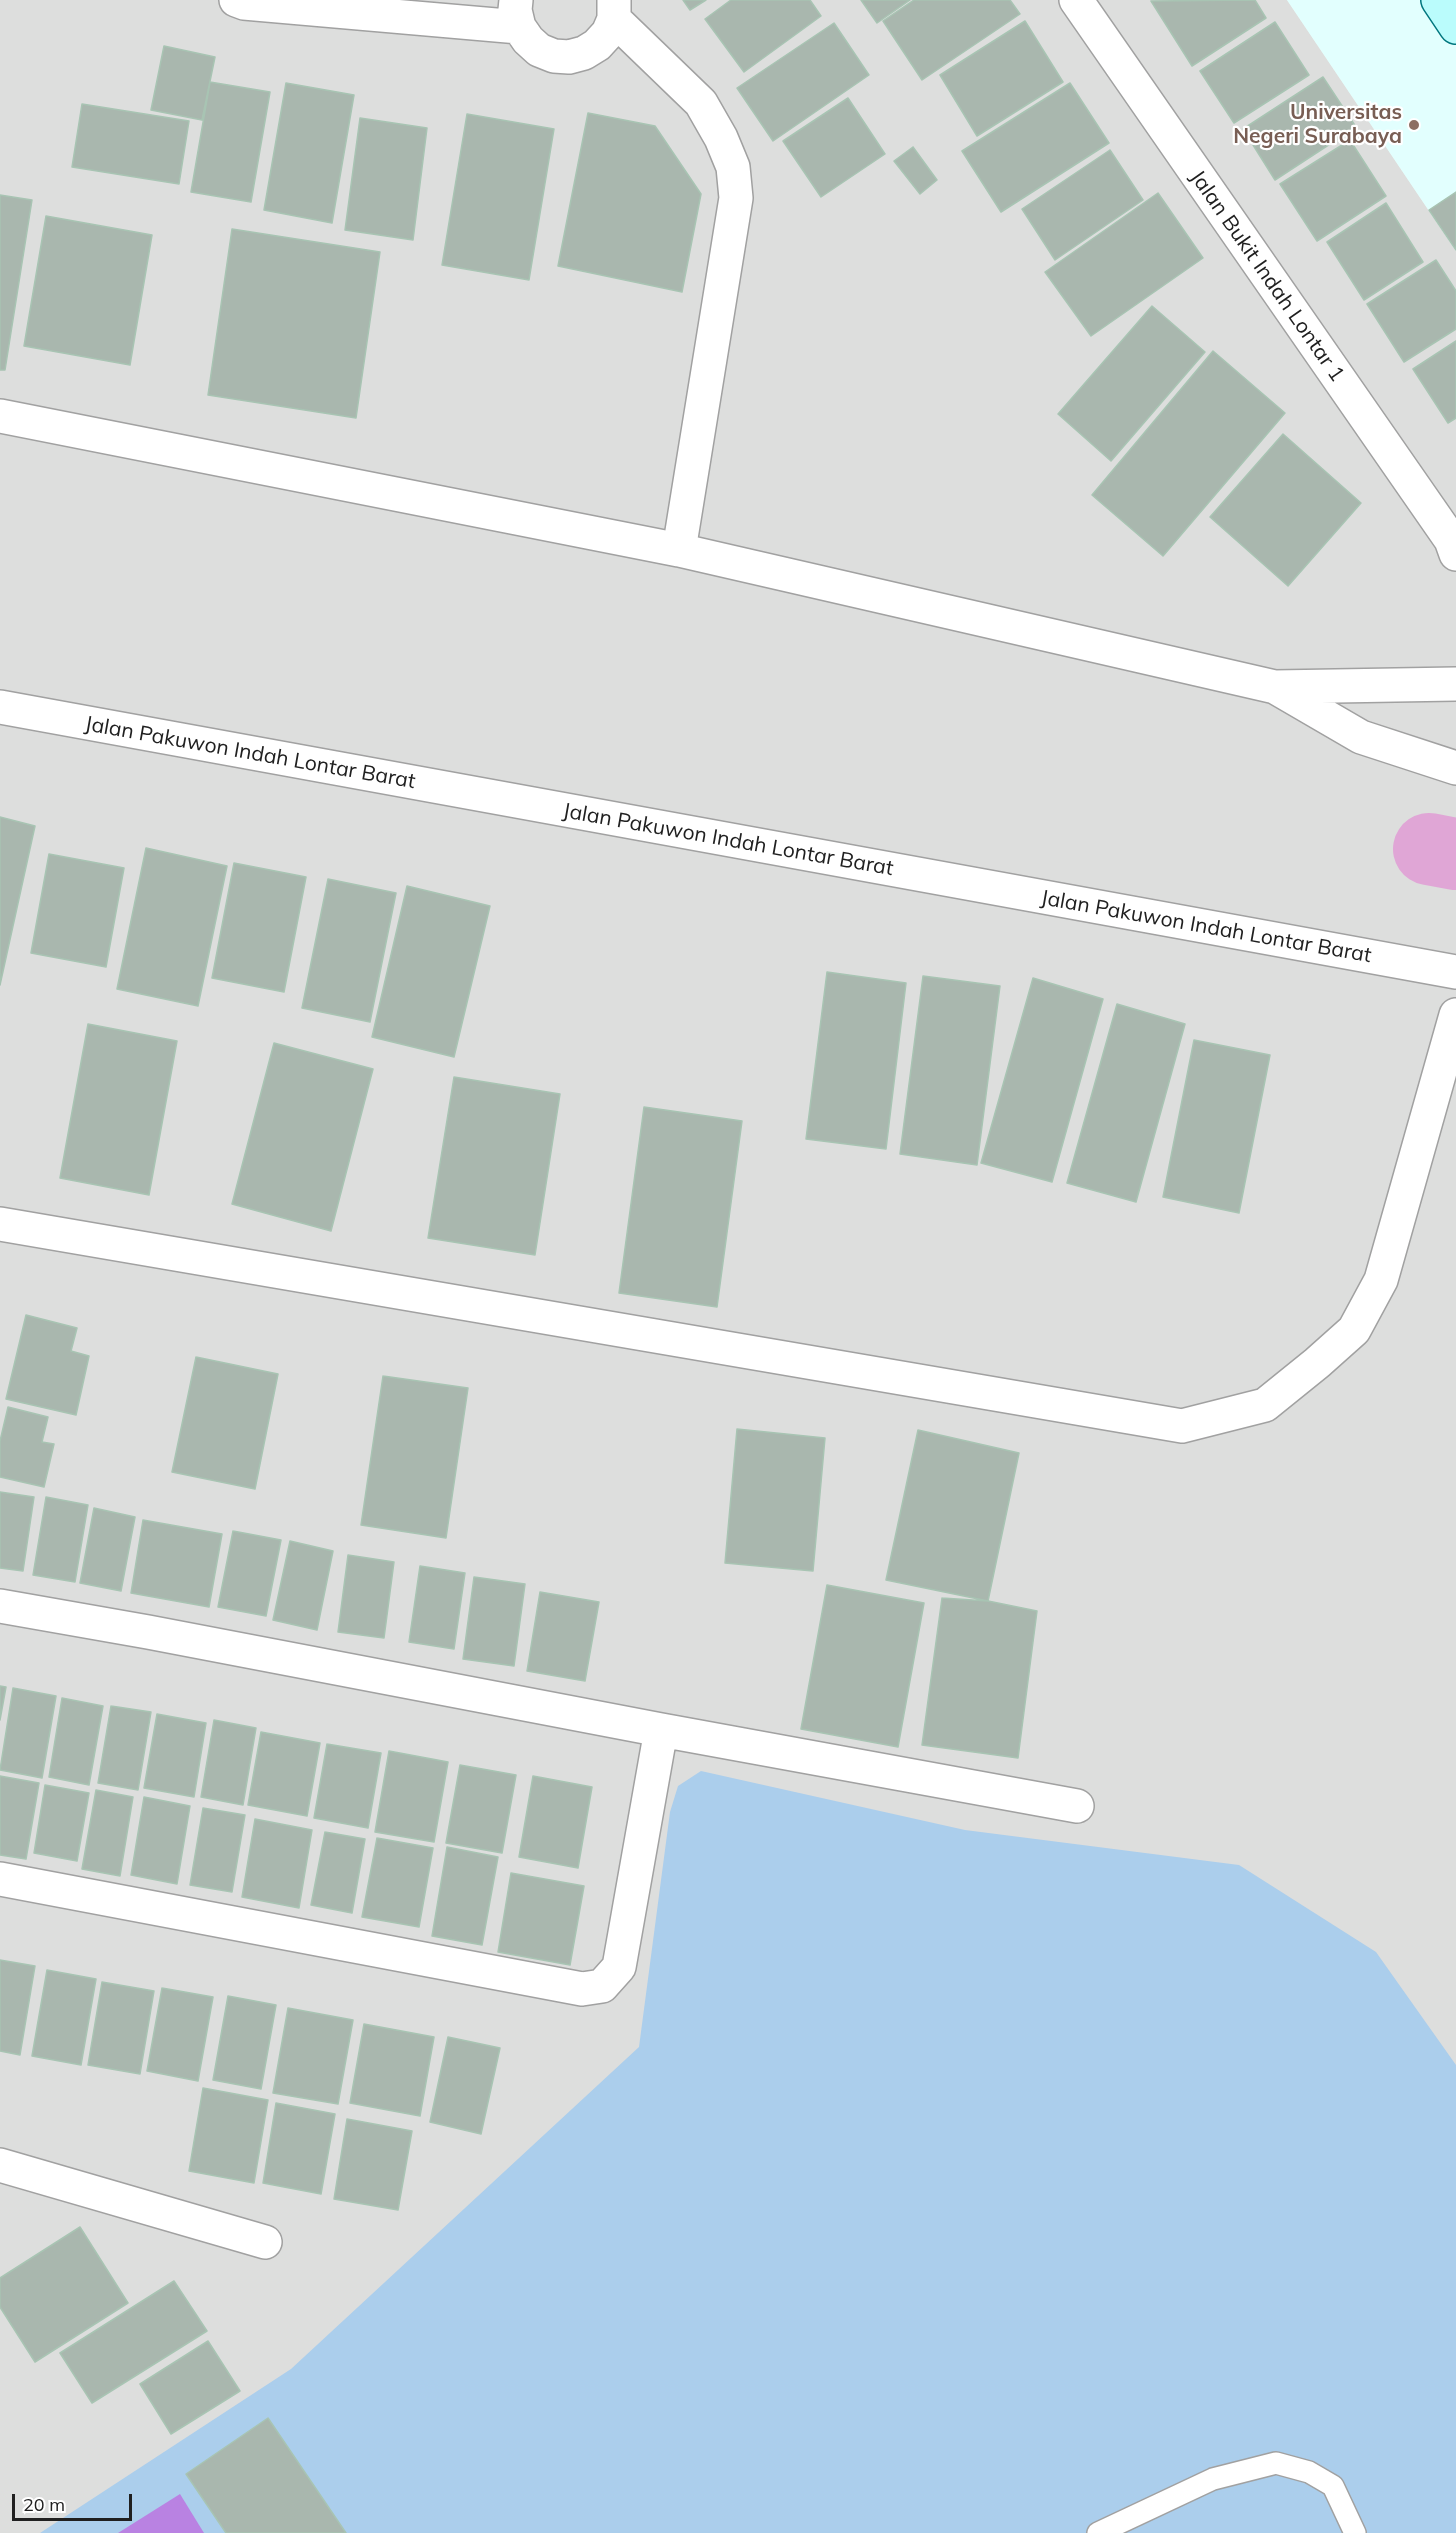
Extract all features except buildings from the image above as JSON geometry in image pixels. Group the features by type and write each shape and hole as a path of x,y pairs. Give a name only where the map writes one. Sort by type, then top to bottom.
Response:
{"main road":[{"path":"1438,0 1456,27"}],"street":[{"path":"236,0 256,4 517,14 528,40 539,50 554,56 569,57 584,53 597,45 608,33 614,9"},
{"name":"Jalan Bukit Indah Lontar 1","path":"1076,0 1451,540 1456,554"},
{"path":"614,9 700,103 721,138 733,167 736,198 679,550"},
{"path":"0,416 679,550 1275,687 1456,684"},
{"path":"1275,687 1361,737 1456,768"},
{"name":"Jalan Pakuwon Indah Lontar Barat","path":"0,707 1456,972"},
{"path":"0,1224 1182,1426 1265,1405 1354,1330 1381,1280 1456,1015"},
{"path":"0,1606 1077,1806"},
{"path":"0,1879 582,1989 602,1986 619,1967 661,1730"},
{"path":"0,2165 265,2242"}],"lane":[{"path":"1098,2533 1213,2479 1276,2463 1309,2472 1334,2486 1355,2533"}],"shaded area":[{"path":"0,0 1287,0 1456,251 1456,2533 0,2533"},
{"name":"Universitas Negeri Surabaya","path":"1287,0 1456,0 1456,251"},
{"path":"701,1771 965,1830 1239,1865 1376,1952 1456,2065 1456,2533 40,2533 291,2369 639,2047 670,1812 678,1786"},
{"path":"180,2494 204,2533 118,2533"}],"waterway":[{"path":"1429,849 1456,854"}],"place":[{"name":"Universitas Negeri Surabaya","path":"1414,125"}]}
